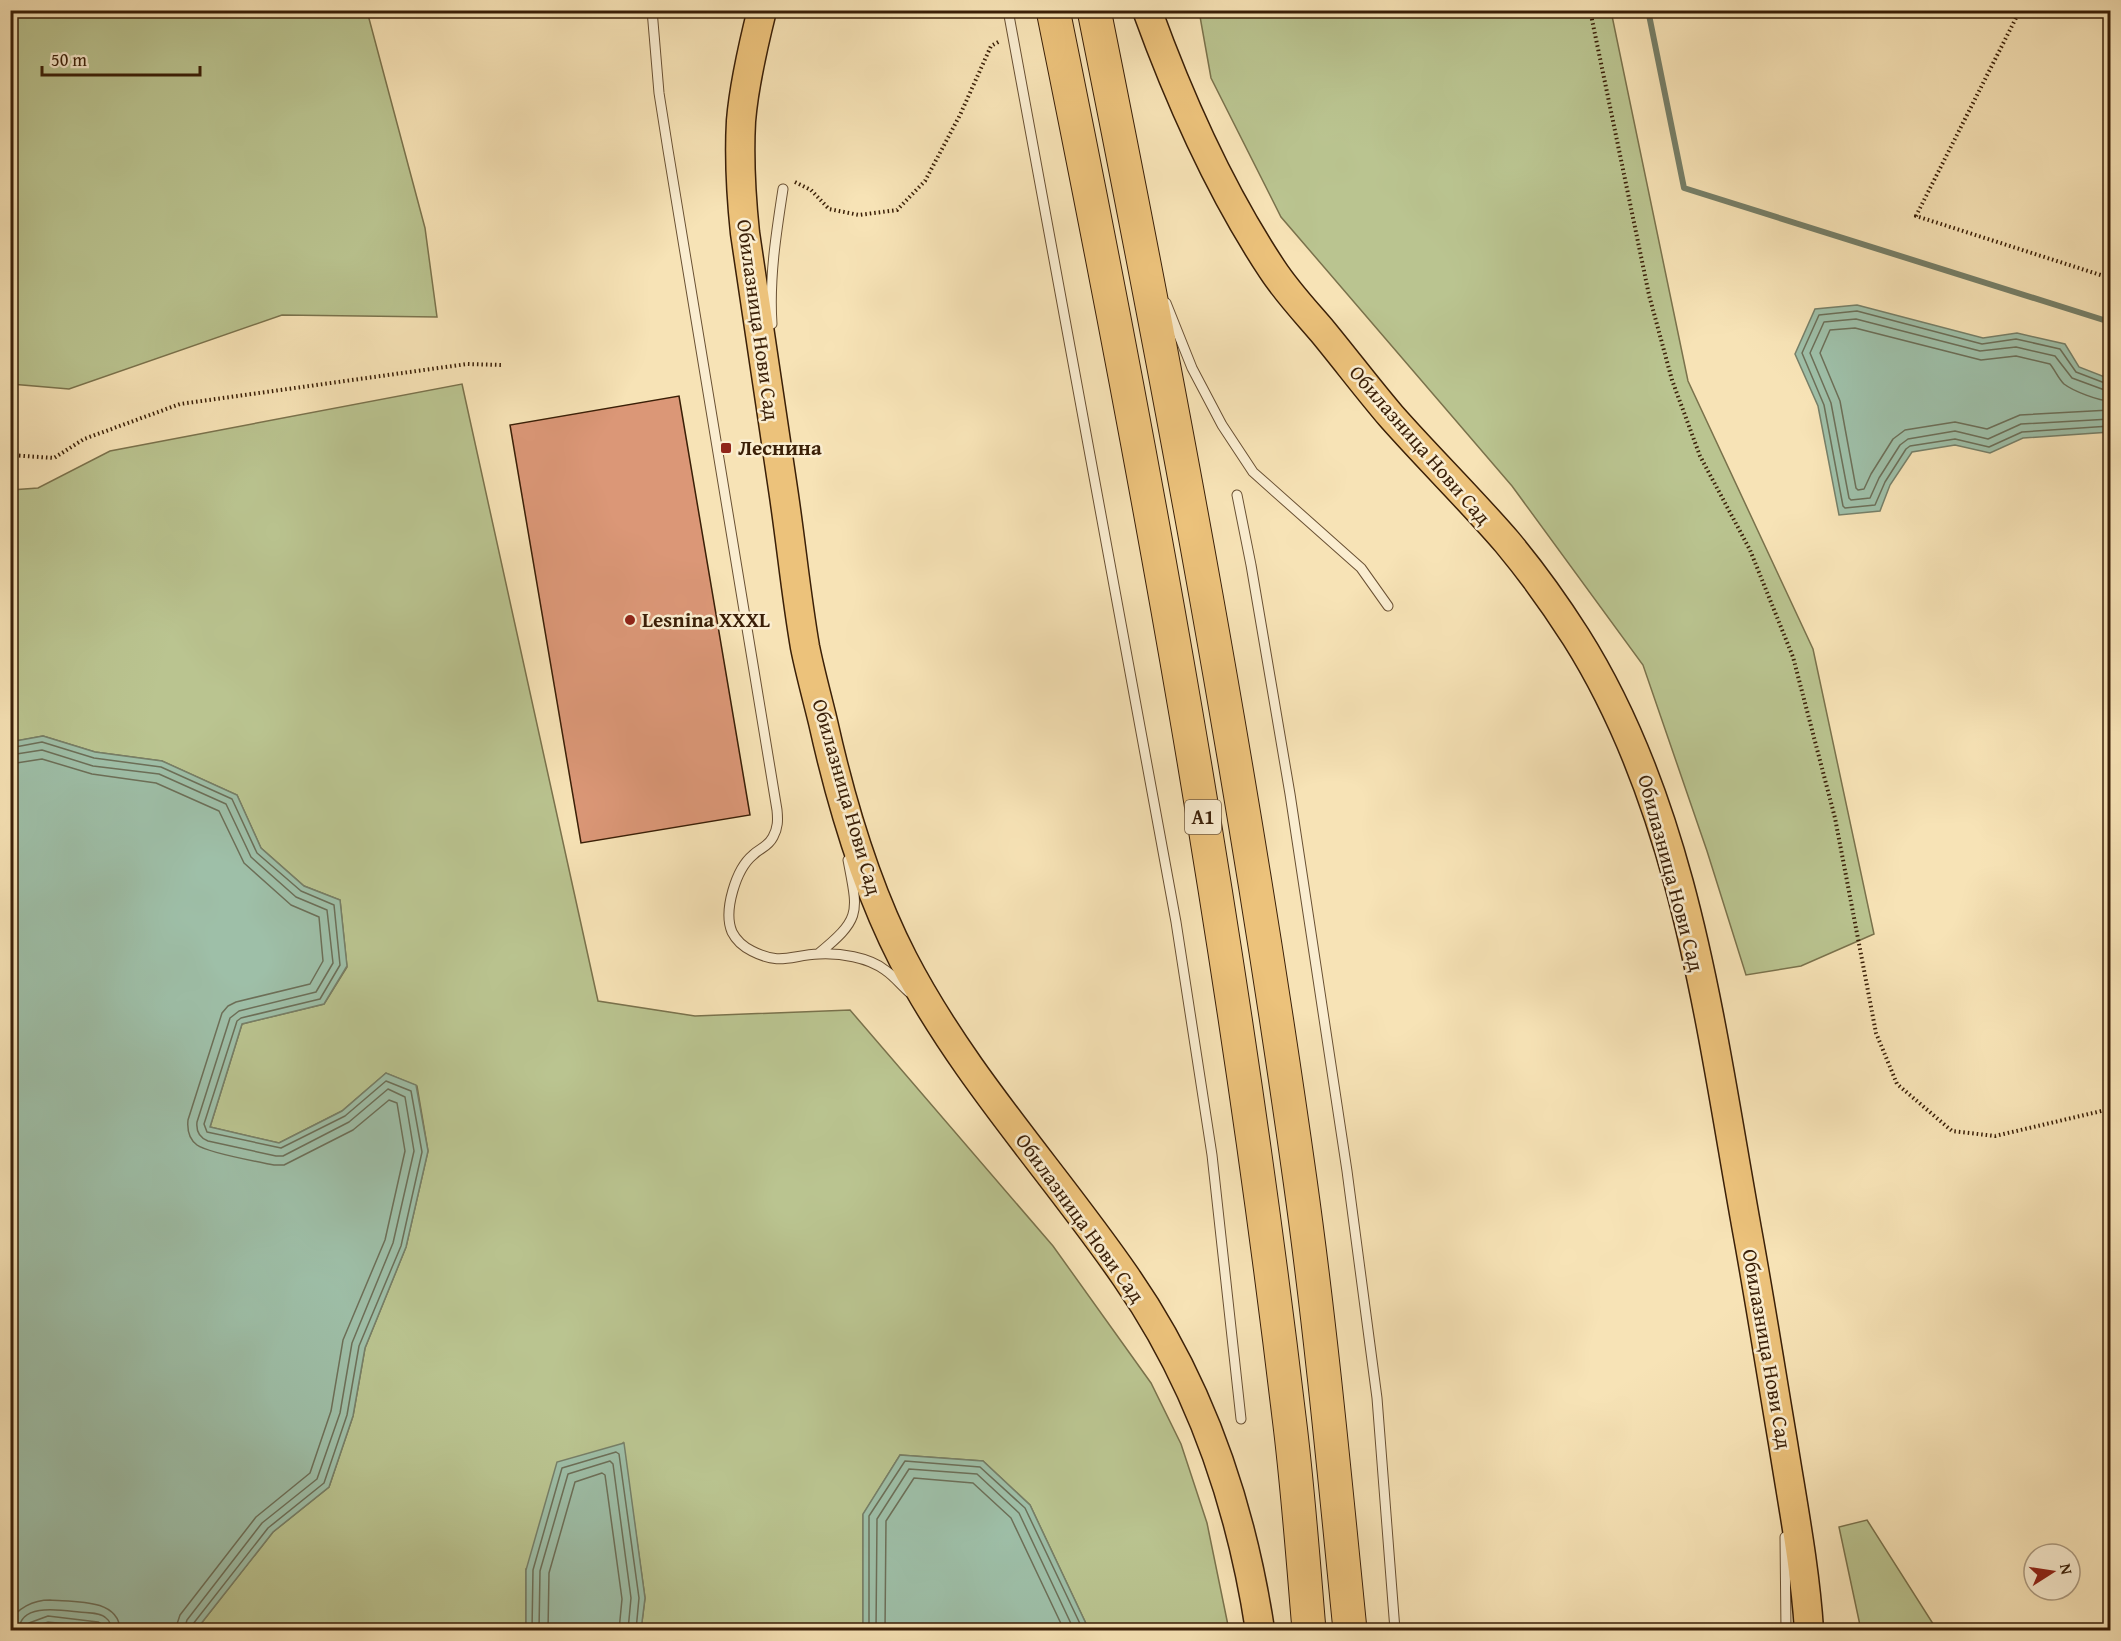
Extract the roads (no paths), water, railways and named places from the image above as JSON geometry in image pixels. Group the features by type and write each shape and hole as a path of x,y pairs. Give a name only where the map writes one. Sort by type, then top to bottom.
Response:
{"highway":[{"name":"A1","path":"1053,10 1164,580 1238,1035 1262,1198 1290,1422 1310,1630"},
{"name":"A1","path":"1094,10 1204,576 1275,1015 1300,1182 1325,1386 1350,1630"}],"main road":[{"name":"Обилазница Нови Сад","path":"762,10 753,47 741,119 740,168 745,233 806,649 830,754 850,825 880,910 903,959 930,1007 1004,1114 1128,1280 1195,1398 1220,1461 1245,1547 1260,1630"},
{"name":"Обилазница Нови Сад","path":"1147,10 1185,109 1211,163 1274,273 1391,416 1531,572 1578,640 1604,685 1646,777 1660,819 1694,944 1751,1251 1804,1571 1809,1630"}],"lane":[{"path":"652,10 661,105 777,810 778,824 774,837 767,846 753,855 739,875 732,895 729,920 732,932 739,941 761,956 775,959 818,954 860,958 885,969 918,1001 930,1007"},
{"path":"1008,10 1176,922 1212,1155 1241,1419"},
{"path":"772,332 771,289 775,238 783,189"},
{"path":"1136,227 1158,281"},
{"path":"1162,292 1192,368 1222,425 1253,472 1361,568 1388,606"},
{"path":"773,354 782,478"},
{"path":"1237,495 1290,794 1345,1160 1377,1398 1395,1630"},
{"path":"818,954 841,935 854,914 855,897 846,841 850,825"},
{"path":"1785,1455 1785,1513"},
{"path":"1785,1525 1786,1630"}],"water":[{"path":"1857,305 1983,338 2017,333 2065,344 2079,367 2110,379 2110,432 2023,438 1990,453 1955,445 1912,452 1890,485 1880,511 1839,515 1818,406 1795,354 1815,309"},
{"path":"43,736 95,752 162,761 237,795 261,848 304,886 340,900 347,966 324,1004 242,1024 210,1127 279,1143 342,1111 386,1073 416,1085 428,1151 406,1247 365,1348 353,1416 329,1487 273,1532 196,1630 123,1630 48,1622 26,1630 11,1630 10,742"},
{"path":"624,1443 645,1598 641,1630 526,1630 526,1570 557,1462"},
{"path":"900,1455 983,1461 1030,1505 1089,1630 863,1630 863,1514"}],"waterway":[{"path":"1648,10 1684,188 2110,322"}],"place":[{"name":"Леснина","path":"726,448"},
{"name":"Lesnina XXXL","path":"630,620"}]}
